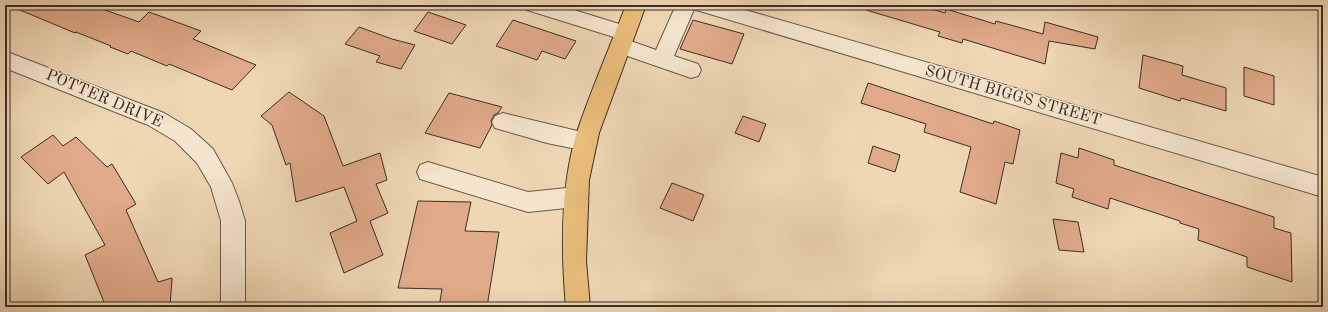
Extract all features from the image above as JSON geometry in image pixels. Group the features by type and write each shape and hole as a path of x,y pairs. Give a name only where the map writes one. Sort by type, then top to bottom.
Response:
{"main road":[{"path":"578,307 574,261 578,180 586,142 622,39 636,5"}],"street":[{"path":"534,5 622,39 662,60 691,70"},
{"path":"662,60 686,5"},
{"name":"SOUTH BIGGS STREET","path":"703,5 1323,187"},
{"name":"POTTER DRIVE","path":"5,59 156,119 183,135 205,156 221,183 228,201 233,221 233,307"},
{"path":"503,122 547,134 586,142"},
{"path":"428,172 528,202 576,197"}],"building":[{"path":"8,5 91,5 139,22 149,12 201,31 193,39 256,65 232,90 169,64 167,66 131,51 128,54"},
{"path":"867,5 918,5 945,13 946,9 995,24 996,21 1043,34 1045,22 1098,37 1095,49 1049,41 1045,64 963,39 962,43 938,36 940,32 866,10"},
{"path":"428,12 466,25 452,44 414,31"},
{"path":"513,20 576,41 565,59 542,51 537,60 496,46"},
{"path":"693,20 744,34 732,64 680,49"},
{"path":"359,27 392,39 415,45 401,69 376,62 380,56 345,44"},
{"path":"1143,55 1183,66 1182,75 1226,88 1226,111 1181,98 1180,101 1139,88"},
{"path":"1244,67 1274,76 1274,105 1244,96"},
{"path":"868,83 993,124 994,121 1020,130 1013,164 1005,162 996,204 960,192 971,147 924,132 926,124 861,103"},
{"path":"289,92 324,116 343,166 380,153 387,180 376,184 388,213 370,221 383,255 344,273 330,233 357,221 344,187 296,202 290,163 286,165 272,125 261,116"},
{"path":"449,93 502,107 498,113 494,115 491,121 492,125 480,148 425,133"},
{"path":"743,116 766,124 759,142 735,133"},
{"path":"53,135 63,146 76,137 107,167 112,164 136,204 126,210 158,282 172,278 170,307 106,307 85,255 105,245 64,172 48,184 21,157"},
{"path":"873,146 900,155 895,172 868,163"},
{"path":"1079,148 1114,160 1114,165 1274,217 1274,228 1291,233 1292,282 1247,267 1247,257 1198,240 1199,229 1180,223 1180,221 1110,198 1108,209 1072,197 1074,189 1056,183 1061,153 1078,158"},
{"path":"672,183 704,195 693,221 660,208"},
{"path":"418,201 471,202 465,231 499,232 487,307 439,307 442,289 398,288"},
{"path":"1053,219 1078,222 1084,252 1059,250"}]}
